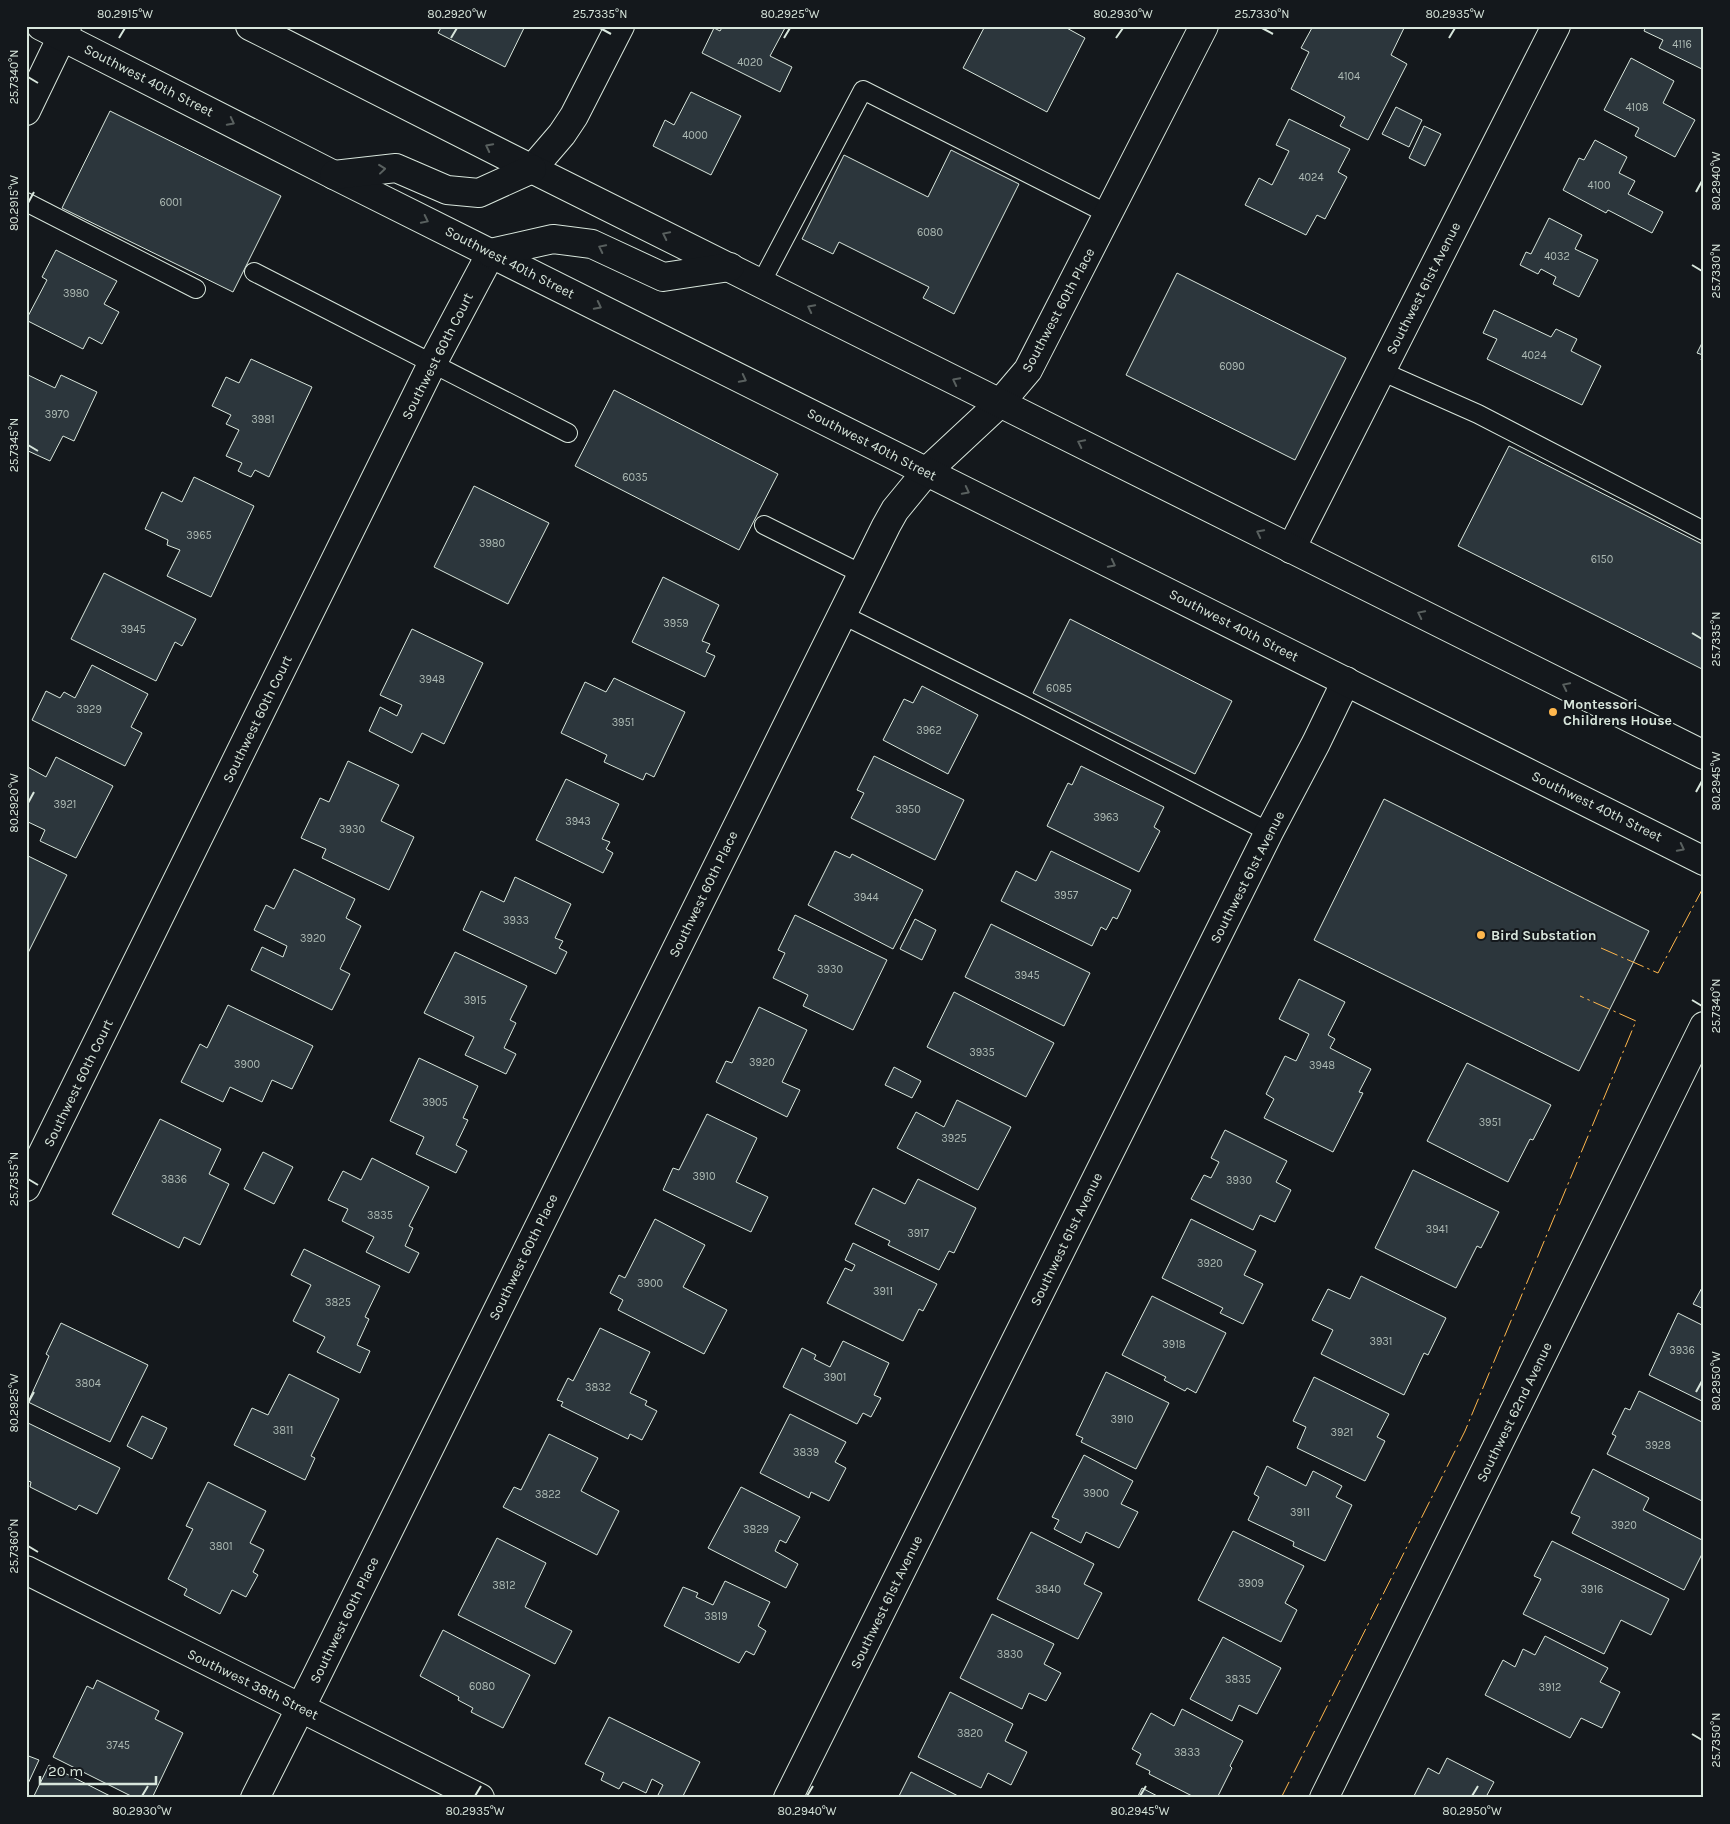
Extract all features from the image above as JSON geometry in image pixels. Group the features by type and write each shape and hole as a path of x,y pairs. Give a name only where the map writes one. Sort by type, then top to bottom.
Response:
{"street":[{"path":"250,26 1704,755"},
{"path":"334,174 396,168 447,190 479,193 532,169 562,134 574,116 620,26"},
{"name":"Southwest 60th Place","path":"255,1798 895,510 927,471 1000,403 1028,370 1204,26"},
{"name":"Southwest 61st Avenue","path":"1291,549 1556,26"},
{"path":"26,111 57,30"},
{"name":"Southwest 40th Street","path":"57,30 334,174 1704,860"},
{"path":"491,253 553,239 592,244 663,278 730,267"},
{"name":"Southwest 60th Court","path":"26,1188 432,364 491,253"},
{"name":"Southwest 61st Avenue","path":"788,1798 1346,681"},
{"name":"Southwest 62nd Avenue","path":"1324,1798 1704,1026"},
{"name":"Southwest 38th Street","path":"26,1570 480,1798"}],"lane":[{"path":"761,283 863,90 1066,191 1108,214"},
{"path":"26,202 196,289"},
{"path":"254,272 568,433"},
{"path":"1381,371 1478,414 1704,530"},
{"path":"764,525 862,574"},
{"path":"842,614 1269,832"}],"building":[{"path":"442,26 525,26 505,67 438,33"},
{"path":"723,26 786,26 770,56 792,67 780,92 702,53 714,28 720,31"},
{"path":"985,26 1063,26 1085,38 1047,112 963,68"},
{"path":"1313,26 1405,26 1391,55 1407,64 1368,140 1340,126 1345,117 1291,89 1309,52 1301,48"},
{"path":"1646,26 1704,26 1704,70 1659,48 1663,40 1644,31"},
{"path":"1631,58 1674,81 1663,103 1695,120 1675,157 1635,136 1639,128 1604,110"},
{"path":"691,92 741,116 711,175 653,146 665,120 674,125"},
{"path":"1396,107 1422,120 1409,147 1382,134"},
{"path":"110,111 281,196 233,292 62,208"},
{"path":"1289,119 1350,149 1338,172 1347,177 1325,219 1317,215 1306,235 1245,205 1259,178 1272,185 1289,151 1276,145"},
{"path":"1424,126 1441,134 1425,166 1409,158"},
{"path":"1595,140 1627,157 1619,173 1635,181 1628,194 1663,212 1652,233 1608,210 1606,213 1563,190 1579,158 1584,160"},
{"path":"951,150 1019,184 954,314 923,298 929,287 839,242 833,254 802,239 844,155 928,197"},
{"path":"1549,218 1582,235 1575,249 1598,260 1579,297 1553,284 1556,277 1541,269 1538,274 1520,265 1526,252 1531,254"},
{"path":"56,250 117,281 104,304 119,312 102,344 89,337 83,349 26,320 47,280 42,277"},
{"path":"1177,273 1346,358 1295,460 1126,375"},
{"path":"1494,310 1551,337 1556,329 1577,339 1571,351 1601,366 1582,405 1487,359 1497,339 1483,333"},
{"path":"1704,339 1704,362 1701,360 1703,355 1697,353"},
{"path":"251,359 312,387 269,477 255,470 251,477 238,471 242,463 226,456 239,430 226,424 231,415 212,406 226,377 239,383"},
{"path":"26,374 55,388 61,375 97,392 74,441 63,436 50,461 26,450"},
{"path":"614,390 778,474 739,550 575,466"},
{"path":"1509,446 1704,545 1704,670 1458,546"},
{"path":"194,477 254,506 211,597 167,576 180,550 167,545 168,540 145,529 162,492 182,502"},
{"path":"474,486 549,523 508,604 434,567"},
{"path":"104,573 196,619 182,646 175,642 156,681 71,639"},
{"path":"663,577 719,605 702,641 710,644 706,652 715,656 705,677 632,642"},
{"path":"1070,619 1232,701 1195,774 1033,693"},
{"path":"412,629 483,663 444,744 422,733 412,753 369,731 380,707 397,716 402,705 380,695"},
{"path":"92,665 148,694 131,727 142,733 125,766 32,720 46,691 60,698 64,692 75,698"},
{"path":"614,678 685,712 654,777 646,773 643,780 604,762 607,755 561,733 585,682 606,692"},
{"path":"922,686 978,715 948,774 883,740 904,699 913,703"},
{"path":"874,756 964,800 935,860 851,818 864,793 857,790"},
{"path":"56,757 113,786 76,858 40,841 45,830 26,821 26,766 46,777"},
{"path":"348,761 399,785 381,821 414,837 389,890 322,858 326,849 301,838 320,798 329,802"},
{"path":"1081,766 1164,807 1154,827 1160,831 1139,872 1047,826 1068,783 1072,785"},
{"path":"566,779 619,804 602,839 610,842 606,849 613,853 603,873 536,840"},
{"name":"Bird Substation","path":"1384,799 1649,931 1579,1071 1314,940"},
{"path":"835,851 850,858 852,854 923,890 893,949 808,905"},
{"path":"1051,851 1131,890 1117,919 1113,917 1106,930 1101,927 1092,946 1001,901 1016,871 1036,881"},
{"path":"26,855 67,875 26,957"},
{"path":"294,869 355,899 346,918 361,926 340,969 350,974 332,1010 251,970 262,947 283,957 287,946 254,930 266,905 274,909"},
{"path":"515,877 571,904 555,938 563,941 559,948 567,952 556,974 463,930 481,891 504,902"},
{"path":"795,915 887,960 853,1030 803,1006 808,995 773,978 785,953 778,950"},
{"path":"915,919 936,930 922,960 900,949"},
{"path":"991,924 1090,973 1064,1026 965,977"},
{"path":"455,952 527,986 510,1020 516,1023 504,1048 516,1054 506,1074 465,1055 474,1037 424,1013"},
{"path":"1299,979 1345,1002 1328,1035 1335,1039 1330,1048 1371,1069 1359,1092 1363,1093 1333,1152 1264,1118 1274,1099 1266,1094 1285,1056 1296,1061 1309,1034 1279,1019"},
{"path":"954,992 1054,1043 1026,1097 927,1047"},
{"path":"228,1005 313,1046 292,1089 272,1080 262,1102 230,1087 223,1102 181,1082 200,1044 207,1048"},
{"path":"759,1007 807,1030 782,1082 800,1090 787,1117 716,1082 726,1061 732,1063"},
{"path":"419,1058 478,1086 463,1118 468,1120 456,1145 467,1151 456,1173 416,1154 424,1137 390,1121"},
{"path":"1467,1063 1551,1105 1533,1140 1530,1139 1508,1182 1427,1141"},
{"path":"894,1067 921,1081 912,1098 885,1085"},
{"path":"957,1100 1011,1127 978,1190 897,1148 916,1112 944,1127"},
{"path":"707,1114 757,1138 736,1182 768,1197 751,1232 663,1190 673,1168 679,1170"},
{"path":"160,1119 221,1149 209,1174 229,1184 200,1245 184,1237 179,1248 112,1214"},
{"path":"1225,1130 1287,1161 1276,1182 1291,1190 1275,1222 1260,1215 1253,1230 1191,1199 1204,1175 1211,1178 1219,1162 1211,1158"},
{"path":"263,1152 293,1167 274,1204 244,1189"},
{"path":"372,1158 429,1187 409,1226 413,1228 405,1246 419,1253 409,1273 366,1252 374,1237 342,1221 348,1209 328,1200 343,1171 361,1180"},
{"path":"1413,1170 1499,1212 1481,1248 1477,1246 1456,1288 1375,1248"},
{"path":"918,1179 976,1208 954,1253 949,1251 939,1270 888,1245 890,1241 855,1224 873,1188 905,1204"},
{"path":"655,1219 705,1245 683,1287 727,1310 704,1354 618,1310 623,1300 610,1293 619,1275 625,1278"},
{"path":"1191,1219 1256,1251 1244,1275 1263,1284 1243,1324 1220,1313 1223,1308 1162,1278"},
{"path":"853,1243 937,1284 923,1311 919,1309 903,1341 827,1303 845,1268 852,1271 855,1265 845,1260"},
{"path":"304,1249 380,1286 365,1317 369,1319 357,1345 370,1351 360,1373 317,1352 325,1337 293,1321 311,1285 291,1275"},
{"path":"1361,1276 1446,1318 1428,1355 1424,1353 1404,1395 1321,1354 1333,1330 1312,1320 1328,1289 1350,1299"},
{"path":"1704,1284 1704,1309 1693,1304"},
{"path":"1152,1296 1226,1333 1196,1393 1187,1388 1185,1391 1164,1380 1166,1377 1122,1355"},
{"path":"1678,1313 1704,1326 1704,1402 1649,1375"},
{"path":"61,1323 148,1365 110,1442 28,1402 49,1356 46,1354"},
{"path":"600,1328 650,1352 630,1393 647,1401 645,1405 657,1411 642,1440 630,1434 628,1439 561,1406 563,1402 557,1400 568,1378 573,1381"},
{"path":"843,1341 889,1363 874,1395 881,1398 871,1417 863,1413 857,1424 783,1387 802,1348 816,1355 814,1359 830,1367"},
{"path":"1106,1372 1169,1403 1136,1469 1081,1442 1083,1438 1076,1435"},
{"path":"289,1374 339,1399 311,1456 315,1458 305,1480 234,1445 252,1408 268,1415"},
{"path":"1314,1377 1389,1414 1377,1437 1385,1441 1365,1481 1297,1448 1306,1427 1293,1421"},
{"path":"1639,1391 1704,1423 1704,1502 1607,1454 1616,1436 1612,1434 1625,1408 1630,1410"},
{"path":"790,1414 846,1442 835,1462 846,1468 829,1501 811,1492 809,1498 760,1473"},
{"path":"142,1416 167,1428 152,1459 127,1446"},
{"path":"26,1422 120,1468 97,1514 79,1505 76,1510 30,1487 31,1482 26,1480"},
{"path":"549,1434 598,1458 581,1491 619,1511 597,1555 503,1507 514,1487 521,1490"},
{"path":"1084,1455 1133,1481 1121,1504 1138,1512 1119,1548 1086,1532 1081,1543 1054,1529 1059,1520 1052,1517"},
{"path":"1267,1466 1306,1486 1313,1471 1342,1486 1336,1497 1352,1505 1325,1561 1293,1546 1294,1542 1248,1520 1259,1497 1254,1494"},
{"path":"1593,1469 1649,1498 1643,1510 1704,1541 1704,1550 1684,1590 1572,1533 1580,1517 1571,1513"},
{"path":"208,1482 266,1511 250,1543 264,1550 253,1572 258,1575 246,1597 232,1590 220,1614 184,1595 187,1589 168,1579 193,1529 186,1526"},
{"path":"741,1487 800,1517 786,1543 780,1540 775,1551 798,1564 786,1588 708,1548"},
{"path":"1233,1531 1304,1566 1285,1603 1297,1610 1281,1642 1198,1600"},
{"path":"1031,1532 1094,1564 1084,1584 1102,1593 1078,1639 997,1599"},
{"path":"497,1538 546,1563 525,1607 572,1631 555,1664 458,1615"},
{"path":"1552,1541 1669,1599 1651,1635 1621,1620 1604,1654 1523,1614 1541,1579 1534,1576"},
{"path":"725,1581 770,1602 758,1626 766,1631 754,1655 746,1651 739,1663 664,1626 683,1587 698,1593 696,1597 713,1605"},
{"path":"992,1614 1054,1644 1044,1664 1061,1673 1046,1701 1029,1693 1022,1709 960,1678"},
{"path":"443,1630 530,1675 503,1728 471,1712 473,1708 458,1700 459,1697 420,1676"},
{"path":"1545,1636 1608,1668 1600,1682 1620,1692 1602,1728 1581,1718 1570,1738 1485,1695 1503,1660 1515,1667 1523,1649 1535,1655"},
{"path":"1223,1637 1281,1668 1257,1714 1239,1705 1232,1721 1190,1699"},
{"path":"97,1680 159,1711 155,1719 183,1733 152,1798 135,1798 53,1757 87,1686 93,1689"},
{"path":"950,1692 1013,1724 1005,1741 1027,1752 1011,1785 988,1773 981,1788 918,1757"},
{"path":"1182,1709 1243,1741 1217,1798 1196,1798 1149,1774 1150,1771 1136,1764 1141,1754 1132,1749 1151,1713 1174,1726"},
{"path":"609,1717 700,1762 682,1798 663,1798 658,1795 663,1785 652,1779 646,1793 623,1782 619,1789 601,1780 604,1773 585,1764"},
{"path":"26,1755 39,1760 26,1788"},
{"path":"1447,1758 1494,1782 1486,1797 1488,1798 1413,1798 1428,1768 1439,1774"},
{"path":"49,1765 114,1798 33,1798"},
{"path":"911,1772 962,1798 898,1798"},
{"path":"1142,1788 1161,1798 1137,1798"}],"power":[{"path":"1601,948 1658,973 1704,886"},
{"path":"1281,1798 1465,1431 1636,1021 1580,996"}],"place":[{"name":"Montessori Childrens House","path":"1553,712"},
{"name":"Bird Substation","path":"1481,935"}]}
